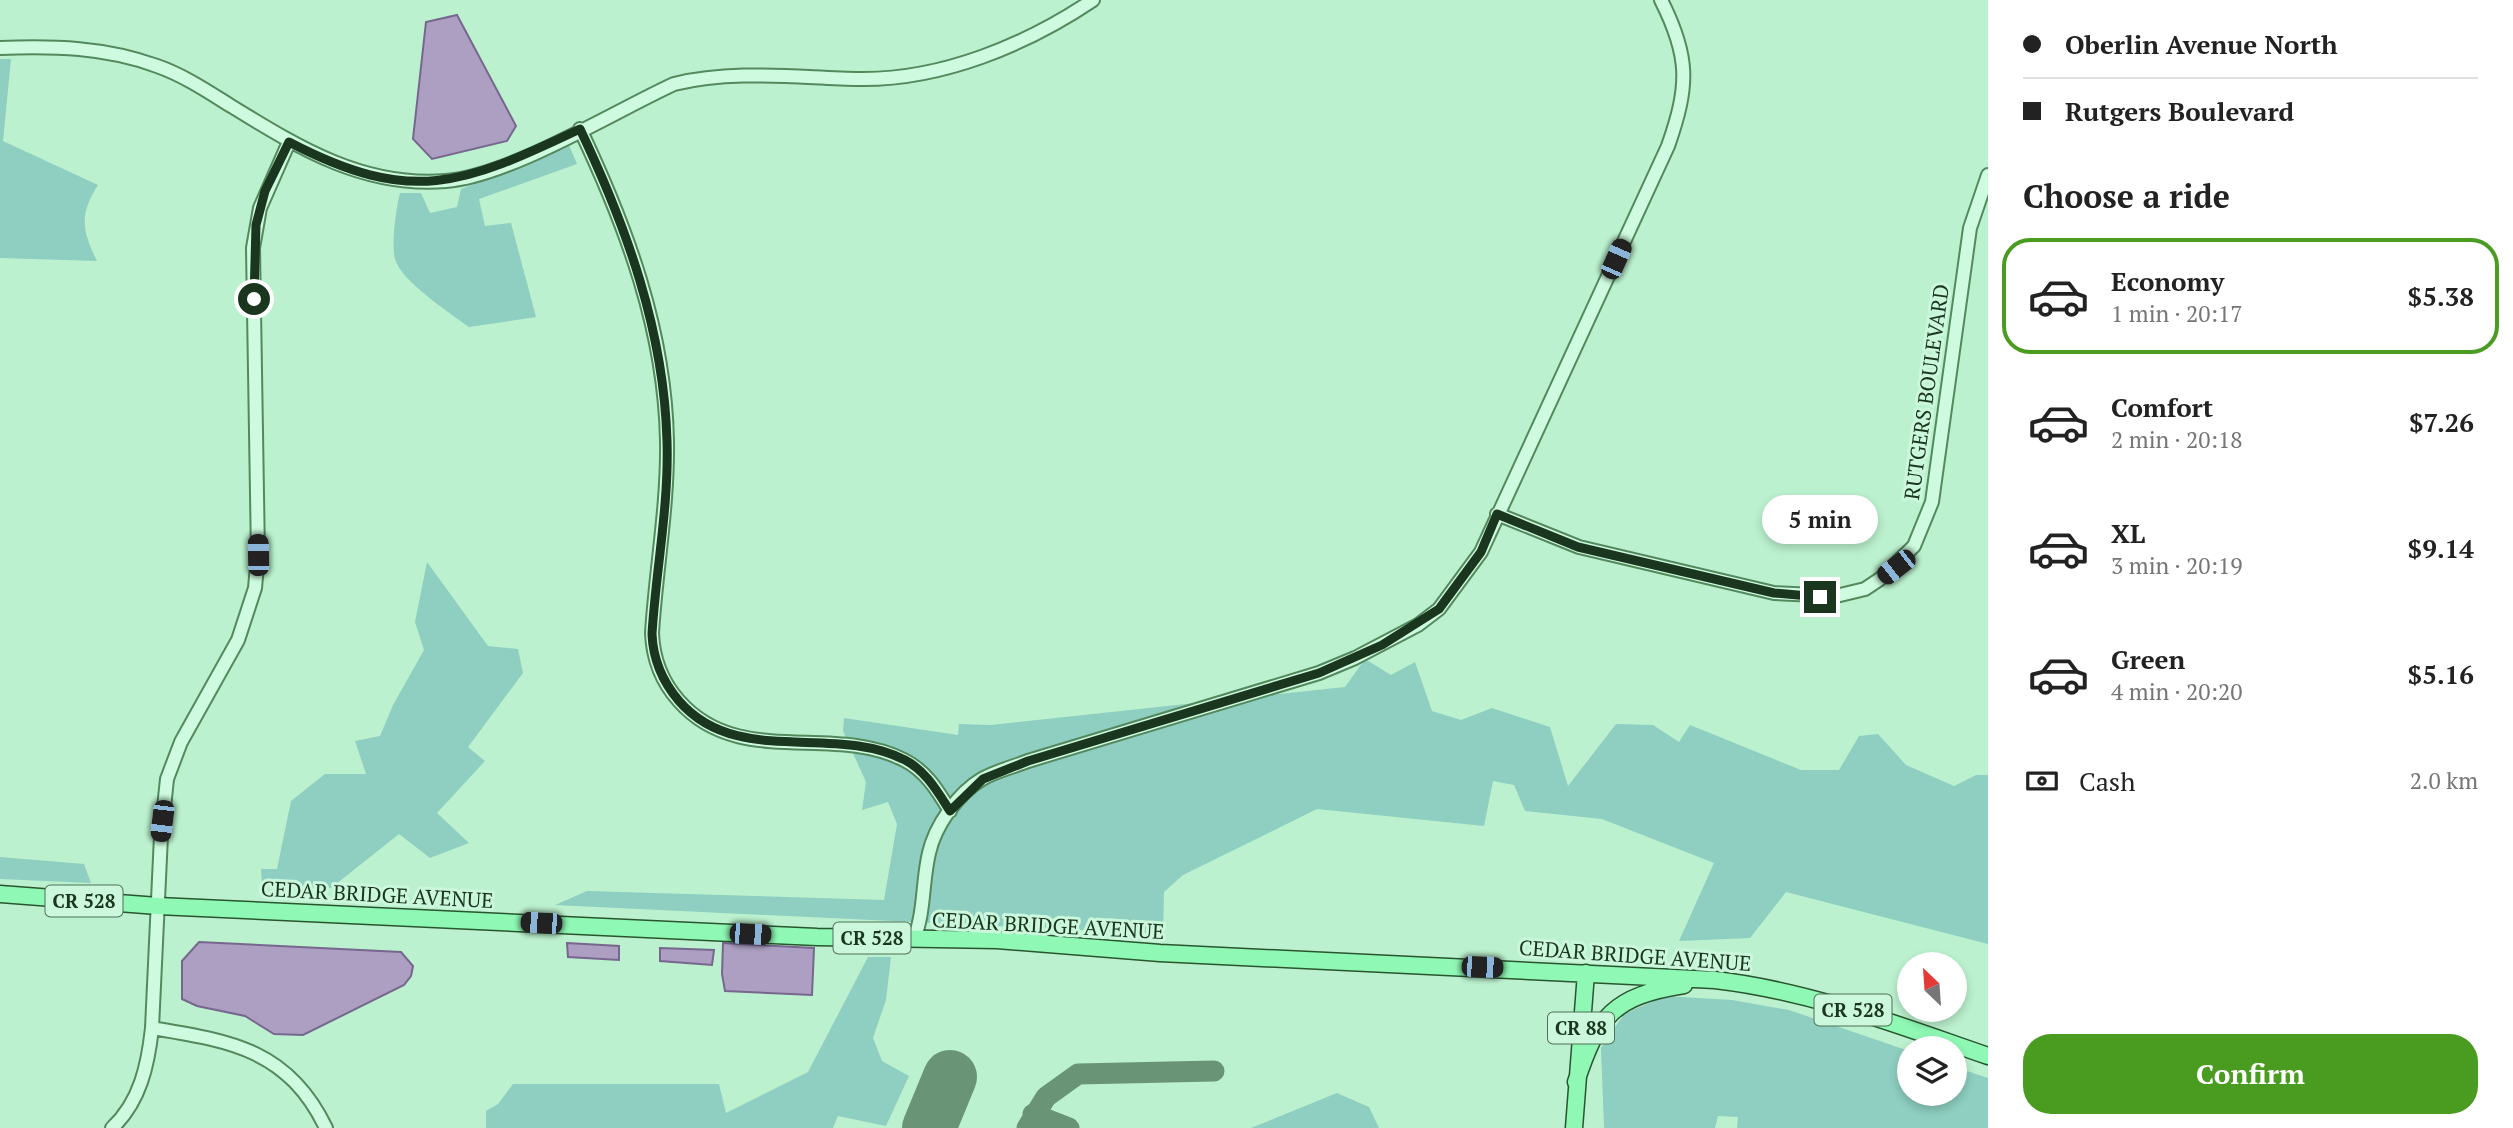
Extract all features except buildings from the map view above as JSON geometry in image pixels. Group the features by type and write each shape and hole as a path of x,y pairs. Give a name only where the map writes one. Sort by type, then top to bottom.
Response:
{"main road":[{"name":"CEDAR BRIDGE AVENUE","path":"4,895 158,906 817,937 997,940 1160,953 1715,980 1770,986 1827,1002 1988,1056"},
{"name":"CR 88","path":"1574,1128 1586,974"},
{"path":"1576,1082 1589,1042 1617,1007 1645,992 1715,980"}],"street":[{"path":"0,48 73,47 158,66 189,80 289,142 332,164 405,182 448,181 491,169 674,84 697,78 742,75 862,79 942,68 995,52 1040,32 1093,0"},
{"path":"914,939 921,920 929,852 950,811 983,779 1028,761 1319,673 1382,645 1439,609 1481,552 1668,146 1680,112 1684,87 1678,34 1661,0"},
{"path":"580,129 622,220 634,255 658,355 667,439 667,471 652,634 653,654 665,681 688,711 706,726 723,733 753,740 870,748 906,761 934,785 950,811"},
{"path":"112,1128 140,1087 152,1028 167,779 181,742 238,640 255,588 258,555 253,248 260,208 289,142"},
{"name":"RUTGERS BOULEVARD","path":"1497,514 1578,547 1774,593 1836,596 1866,589 1914,546 1932,502 1970,228 1988,175"},
{"path":"152,1028 223,1040 270,1061 302,1091 326,1128"}],"shaded area":[{"path":"457,15 516,126 507,141 432,159 413,139 426,22"},
{"path":"0,59 11,59 3,141 98,185 85,214 88,240 97,261 0,258"},
{"path":"569,145 577,164 479,199 485,226 511,223 536,317 469,327 427,296 399,268 394,244 400,193 421,193 430,213 457,207 461,189"},
{"path":"427,562 488,646 518,649 523,673 468,747 485,761 437,813 469,843 430,858 399,834 331,888 262,885 261,869 277,869 291,801 325,774 366,774 355,741 380,736 393,705 424,650 415,622"},
{"path":"1365,659 1391,675 1415,662 1432,711 1461,720 1492,708 1550,727 1568,786 1616,724 1653,725 1679,742 1690,725 1801,770 1839,770 1859,736 1878,734 1906,765 1954,786 1976,775 1988,775 1988,944 1786,892 1750,938 1679,941 1714,863 1602,819 1525,811 1514,785 1493,781 1484,826 1317,809 1183,875 1164,892 1163,934 555,905 587,891 884,900 897,824 888,802 862,810 866,782 843,731 844,718 958,735 959,724 991,725 1345,687"},
{"path":"0,857 84,864 91,883 0,879"},
{"path":"199,942 401,952 413,966 411,976 404,985 303,1035 274,1034 245,1016 197,1006 182,999 182,961"},
{"path":"567,943 619,946 619,960 568,957"},
{"path":"723,943 814,948 812,995 725,991 722,974"},
{"path":"660,948 714,950 712,965 660,961"},
{"path":"868,957 891,957 886,1000 873,1038 882,1061 909,1076 886,1126 838,1116 833,1128 486,1128 486,1111 498,1104 513,1084 719,1084 726,1113 808,1072"},
{"path":"1664,996 1732,1000 1789,1010 1897,1047 1897,1106 1967,1106 1967,1071 1988,1078 1988,1128 1737,1128 1738,1117 1718,1116 1715,1128 1604,1128 1601,1048 1624,1014"},
{"path":"1337,1093 1369,1107 1379,1128 1251,1128"}],"taxiway":[{"path":"1027,1128 1046,1097 1078,1074 1214,1071"},
{"path":"1033,1114 1069,1128"}],"runway":[{"path":"929,1128 950,1077"}],"route":[{"path":"254,299 253,248 256,225 265,191 289,142 332,164 362,173 405,182 448,181 491,169 580,129 622,220 644,289 658,355 667,439 667,471 652,634 653,654 665,681 688,711 706,726 723,733 753,740 870,748 906,761 921,771 934,785 950,811 970,788 983,779 1028,761 1319,673 1382,645 1418,625 1439,609 1481,552 1497,514 1578,547 1774,593 1820,597"}]}
